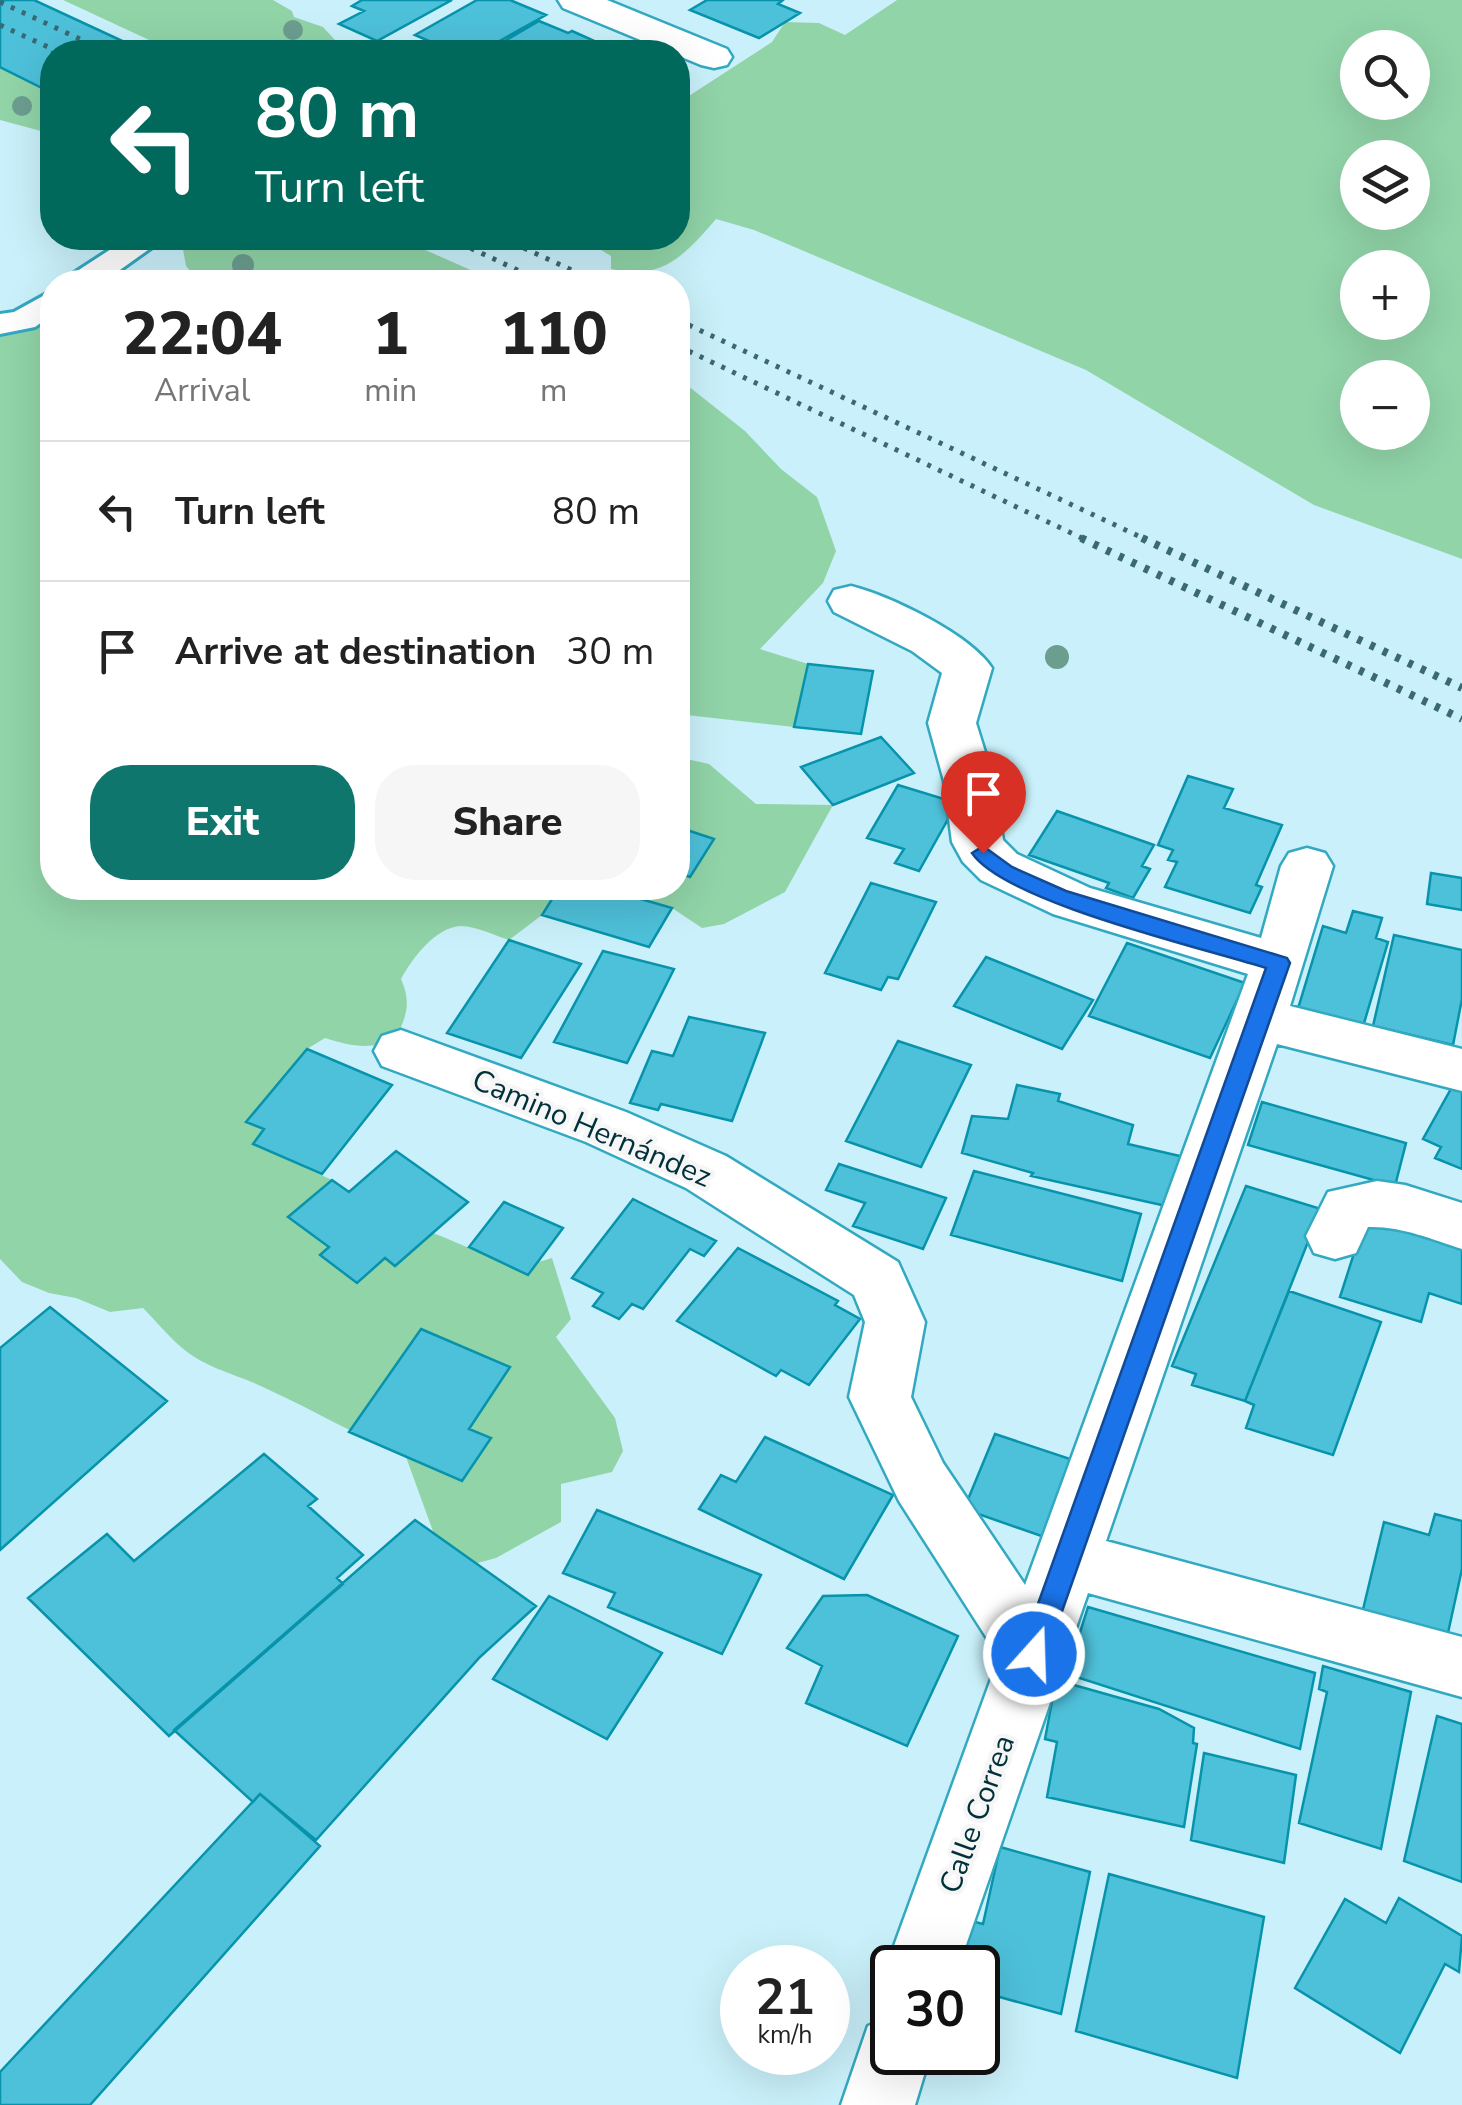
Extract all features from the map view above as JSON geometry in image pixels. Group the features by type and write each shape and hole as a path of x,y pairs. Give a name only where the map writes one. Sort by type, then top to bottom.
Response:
{"street":[{"path":"576,0 673,40"},
{"path":"690,47 714,57"},
{"path":"851,601 929,640 968,668 961,683 961,706 952,723 972,794 976,836 983,853 1004,872 1058,896 1279,963"},
{"name":"Calle Correa","path":"930,1945 1279,963 1307,866"},
{"path":"1259,1020 1462,1070"},
{"name":"Camino Hernández","path":"401,1051 606,1127 706,1172 877,1279 895,1322 880,1396 921,1482 1034,1654"},
{"path":"1336,1236 1348,1208 1369,1202 1400,1206 1462,1226"},
{"path":"1068,1559 1462,1666"},
{"path":"878,2105 887,2075"}],"lane":[{"path":"100,270 131,250"},
{"path":"0,324 24,320 40,309"}],"green space":[{"path":"63,0 273,0 292,11 294,17 323,27 335,40 149,40"},
{"path":"897,0 1462,0 1462,559 1314,505 1086,370 754,230 716,219 690,247 690,95 772,42 785,22 819,23 845,35"},
{"path":"0,64 40,86 40,131 0,120"},
{"path":"183,250 425,250 471,270 190,270"},
{"path":"601,250 686,250 658,268 611,269 611,256"},
{"path":"40,318 40,900 551,900 542,915 509,940 461,926 433,938 401,979 406,1010 395,1040 360,1046 325,1038 307,1049 247,1122 264,1129 253,1144 332,1180 289,1218 329,1247 321,1255 357,1282 385,1258 396,1265 433,1233 507,1260 537,1262 552,1258 571,1319 556,1337 615,1418 623,1451 612,1472 561,1484 561,1522 496,1558 474,1564 434,1534 406,1457 201,1361 176,1343 143,1308 110,1312 76,1298 49,1293 22,1282 0,1259 0,326"},
{"path":"690,387 817,497 836,551 823,583 760,649 808,664 794,727 690,715"},
{"path":"690,760 709,764 756,804 833,805 785,892 724,924 702,928 672,908 644,900 690,900"}],"building":[{"path":"0,0 34,0 120,40 40,40 40,87 0,67"},
{"path":"362,0 452,0 379,40 339,24 364,11 352,6"},
{"path":"477,0 510,0 546,15 501,40 427,40 415,35"},
{"path":"707,0 783,0 778,4 800,13 759,38 690,10"},
{"path":"539,21 592,40 507,40"},
{"path":"808,664 873,671 861,734 794,727"},
{"path":"881,737 914,773 833,805 801,767"},
{"path":"1188,776 1233,789 1224,808 1282,825 1256,885 1262,887 1250,913 1165,887 1177,862 1168,860 1173,850 1158,845"},
{"path":"898,785 957,803 919,871 895,863 904,849 867,838"},
{"path":"1057,811 1154,845 1142,866 1150,869 1133,898 1106,888 1109,883 1029,855"},
{"path":"690,831 714,839 690,877"},
{"path":"1431,873 1462,878 1462,910 1427,904"},
{"path":"871,883 936,902 898,979 888,977 881,990 825,973"},
{"path":"551,900 644,900 672,908 649,947 542,915"},
{"path":"1353,911 1382,918 1376,938 1388,942 1362,1030 1297,1012 1323,926 1346,933"},
{"path":"1394,935 1462,950 1462,999 1453,1045 1373,1026"},
{"path":"509,940 581,964 521,1058 447,1033"},
{"path":"1127,943 1245,983 1210,1058 1089,1016"},
{"path":"603,951 674,969 627,1063 554,1042"},
{"path":"986,957 1093,1000 1062,1049 954,1006"},
{"path":"689,1017 765,1033 732,1121 661,1104 658,1110 630,1103 652,1051 673,1056"},
{"path":"898,1041 971,1065 921,1167 846,1141"},
{"path":"307,1049 392,1085 322,1174 253,1144 264,1129 246,1122"},
{"path":"1457,1078 1462,1080 1462,1169 1435,1158 1441,1147 1423,1139"},
{"path":"1017,1085 1060,1094 1058,1101 1133,1125 1128,1144 1184,1157 1175,1208 1031,1176 1033,1173 962,1153 972,1116 1008,1119"},
{"path":"1262,1102 1406,1143 1395,1186 1248,1145"},
{"path":"396,1151 468,1202 395,1266 385,1258 357,1283 320,1255 329,1247 288,1217 332,1180 349,1192"},
{"path":"839,1164 946,1198 923,1249 853,1226 865,1203 826,1190"},
{"path":"974,1171 1141,1214 1122,1281 951,1235"},
{"path":"1246,1186 1321,1209 1245,1401 1192,1385 1196,1374 1172,1366"},
{"path":"633,1199 716,1241 704,1256 690,1249 643,1309 632,1304 619,1319 593,1306 603,1293 572,1278"},
{"path":"504,1202 563,1228 528,1275 469,1247"},
{"path":"1365,1219 1462,1249 1462,1304 1429,1293 1421,1322 1340,1297"},
{"path":"738,1248 838,1301 835,1305 860,1319 809,1385 781,1370 776,1376 677,1321"},
{"path":"1289,1291 1381,1322 1333,1455 1246,1428 1254,1405 1245,1401"},
{"path":"50,1307 167,1401 0,1550 0,1348"},
{"path":"421,1329 510,1367 469,1429 491,1438 462,1481 349,1432"},
{"path":"995,1434 1076,1461 1047,1538 964,1509"},
{"path":"765,1437 893,1495 844,1579 699,1509 721,1475 736,1482"},
{"path":"264,1454 317,1499 308,1506 363,1555 337,1578 343,1584 169,1736 28,1598 107,1534 134,1561"},
{"path":"597,1510 761,1575 722,1654 608,1607 615,1593 563,1573"},
{"path":"1435,1514 1462,1521 1462,1569 1446,1642 1360,1622 1384,1522 1429,1535"},
{"path":"415,1520 536,1606 480,1657 316,1840 260,1794 253,1802 174,1730"},
{"path":"867,1595 958,1636 907,1746 806,1703 822,1666 787,1648 823,1596"},
{"path":"549,1596 662,1653 607,1739 493,1679"},
{"path":"1088,1607 1315,1673 1300,1749 1067,1674"},
{"path":"1323,1666 1411,1692 1381,1849 1299,1823 1327,1692 1319,1689"},
{"path":"1056,1680 1159,1709 1194,1728 1193,1743 1197,1744 1184,1827 1047,1797 1057,1742 1045,1739"},
{"path":"1437,1716 1462,1724 1462,1882 1404,1861"},
{"path":"1204,1753 1296,1775 1284,1863 1191,1840"},
{"path":"260,1794 320,1846 90,2105 0,2105 0,2072"},
{"path":"1000,1847 1090,1872 1061,2014 1000,1997 1000,1945 954,1945 960,1918 983,1924"},
{"path":"1109,1874 1264,1917 1237,2078 1076,2031"},
{"path":"1399,1898 1462,1936 1459,1972 1445,1964 1400,2053 1295,1988 1345,1899 1386,1923"}],"railway":[{"path":"0,2 82,40"},
{"path":"0,25 40,43"},
{"path":"475,250 517,270"},
{"path":"528,250 572,270"},
{"path":"690,326 1147,540"},
{"path":"690,352 1086,540"},
{"path":"1081,538 1462,719"},
{"path":"1142,538 1462,688"}],"route":[{"path":"983,853 1004,872 1058,896 1279,963 1034,1654"}]}
